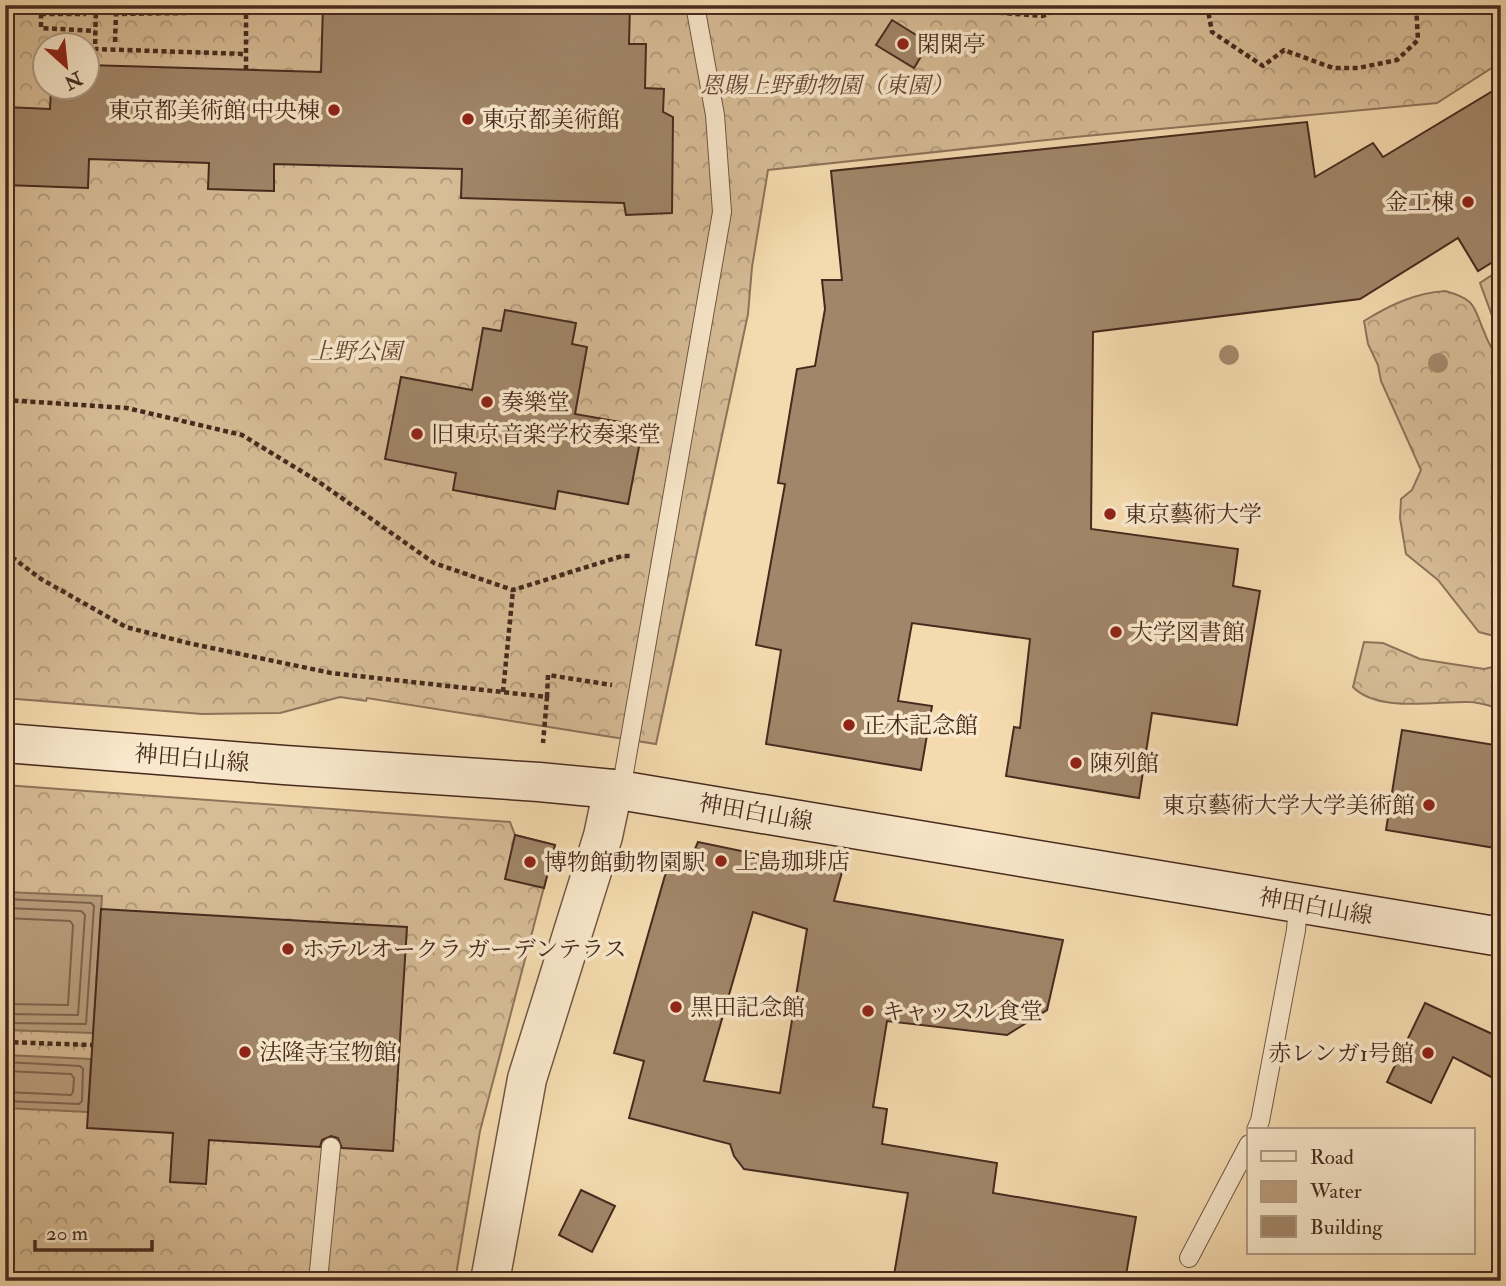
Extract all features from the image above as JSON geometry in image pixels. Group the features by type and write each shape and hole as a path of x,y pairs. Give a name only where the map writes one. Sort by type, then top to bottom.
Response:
{"main road":[{"name":"神田白山線","path":"5,743 617,790 1501,937"},
{"path":"490,1281 527,1079 617,790"}],"lane":[{"path":"617,790 638,689 722,212 715,115 695,5"},
{"path":"1257,1128 1296,930 1298,903"},
{"path":"318,1281 331,1147"},
{"path":"1189,1258 1247,1148"}],"path":[{"path":"41,5 41,28 94,31"},
{"path":"96,5 94,49 246,54"},
{"path":"115,42 116,14 187,13 187,5"},
{"path":"246,5 246,70"},
{"path":"932,5 935,8 1043,16 1068,5"},
{"path":"1043,16 1044,5"},
{"path":"1208,5 1212,33 1263,66 1284,50 1333,68 1358,68 1397,60 1419,40 1416,5"},
{"path":"41,14 86,14"},
{"path":"5,400 127,408 242,435 319,482 434,563 513,590 622,556 662,554"},
{"path":"5,552 40,579 126,627 331,673 547,698"},
{"path":"503,692 513,590"},
{"path":"543,744 548,675 638,689"},
{"path":"5,1042 92,1045"}],"green space":[{"name":"上野公園","path":"5,5 1501,5 1501,62 1437,103 1075,137 768,170 752,267 748,314 656,744 367,698 366,701 340,697 280,713 202,714 5,698"},
{"path":"1501,269 1501,331 1494,321 1480,283"},
{"path":"1445,291 1456,294 1473,306 1501,366 1501,635 1479,632 1438,580 1406,554 1400,518 1401,499 1412,490 1421,470 1381,381 1378,365 1368,344 1364,321 1403,301 1423,294"},
{"path":"1364,642 1383,643 1420,659 1484,669 1501,665 1501,709 1473,702 1392,703 1364,695 1353,687"},
{"path":"5,785 510,822 515,835 555,845 480,1131 455,1281 5,1281"}],"water":[{"path":"5,892 102,896 93,1033 5,1030"},
{"path":"5,1055 91,1059 88,1112 5,1108"}],"building":[{"name":"東京都美術館 中央棟","path":"323,5 630,5 629,44 646,44 645,88 664,89 663,112 673,117 672,213 626,215 624,203 461,198 462,169 274,164 274,191 208,189 209,163 89,159 88,188 5,185 5,107 50,109 50,102 102,102 102,65 321,72"},
{"name":"閑閑亭","path":"892,20 929,43 914,68 876,45"},
{"path":"1501,86 1501,257 1478,271 1458,238 1360,299 1093,332 1091,529 1238,549 1233,586 1260,591 1237,725 1152,713 1139,798 1006,776 1014,727 1020,728 1030,639 912,623 898,701 932,706 921,770 766,744 781,650 756,645 785,484 778,483 797,369 815,366 825,309 822,280 842,280 831,171 1307,122 1315,177 1373,143 1383,157"},
{"name":"奏樂堂","path":"505,310 576,323 572,344 587,347 575,414 643,426 628,504 558,491 555,509 453,490 456,473 385,459 401,377 472,390 483,328 501,331"},
{"name":"東京藝術大学大学美術館","path":"1402,730 1501,746 1501,849 1386,830"},
{"name":"博物館動物園駅","path":"515,835 555,845 544,888 505,879"},
{"path":"698,842 842,872 834,901 1063,940 1047,1010 1007,1035 887,1021 873,1107 887,1109 882,1144 997,1163 993,1193 1136,1217 1125,1281 893,1281 908,1193 744,1169 734,1156 730,1144 629,1118 644,1061 614,1053 668,865 686,870","holes":["753,912 807,929 780,1093 704,1081"]},
{"name":"法隆寺宝物館","path":"101,909 407,927 393,1151 342,1148 338,1138 331,1136 322,1140 320,1147 209,1140 206,1184 170,1182 173,1133 87,1128"},
{"name":"赤レンガ1号館","path":"1425,1003 1501,1038 1501,1082 1453,1057 1431,1103 1387,1082"},
{"path":"581,1190 615,1206 592,1252 559,1235"}],"place":[{"name":"閑閑亭","path":"903,44"},
{"name":"東京都美術館 中央棟","path":"334,110"},
{"name":"東京都美術館","path":"468,119"},
{"name":"金工棟","path":"1468,202"},
{"name":"奏樂堂","path":"487,402"},
{"name":"旧東京音楽学校奏楽堂","path":"417,434"},
{"name":"東京藝術大学","path":"1110,514"},
{"name":"大学図書館","path":"1116,632"},
{"name":"正木記念館","path":"849,725"},
{"name":"陳列館","path":"1076,763"},
{"name":"東京藝術大学大学美術館","path":"1429,805"},
{"name":"上島珈琲店","path":"721,861"},
{"name":"博物館動物園駅","path":"530,862"},
{"name":"ホテルオークラ ガーデンテラス","path":"288,949"},
{"name":"黒田記念館","path":"676,1007"},
{"name":"キャッスル食堂","path":"868,1011"},
{"name":"法隆寺宝物館","path":"245,1052"},
{"name":"赤レンガ1号館","path":"1428,1053"}],"park label":[{"name":"恩賜上野動物園（東園）","path":"827,85"}]}
